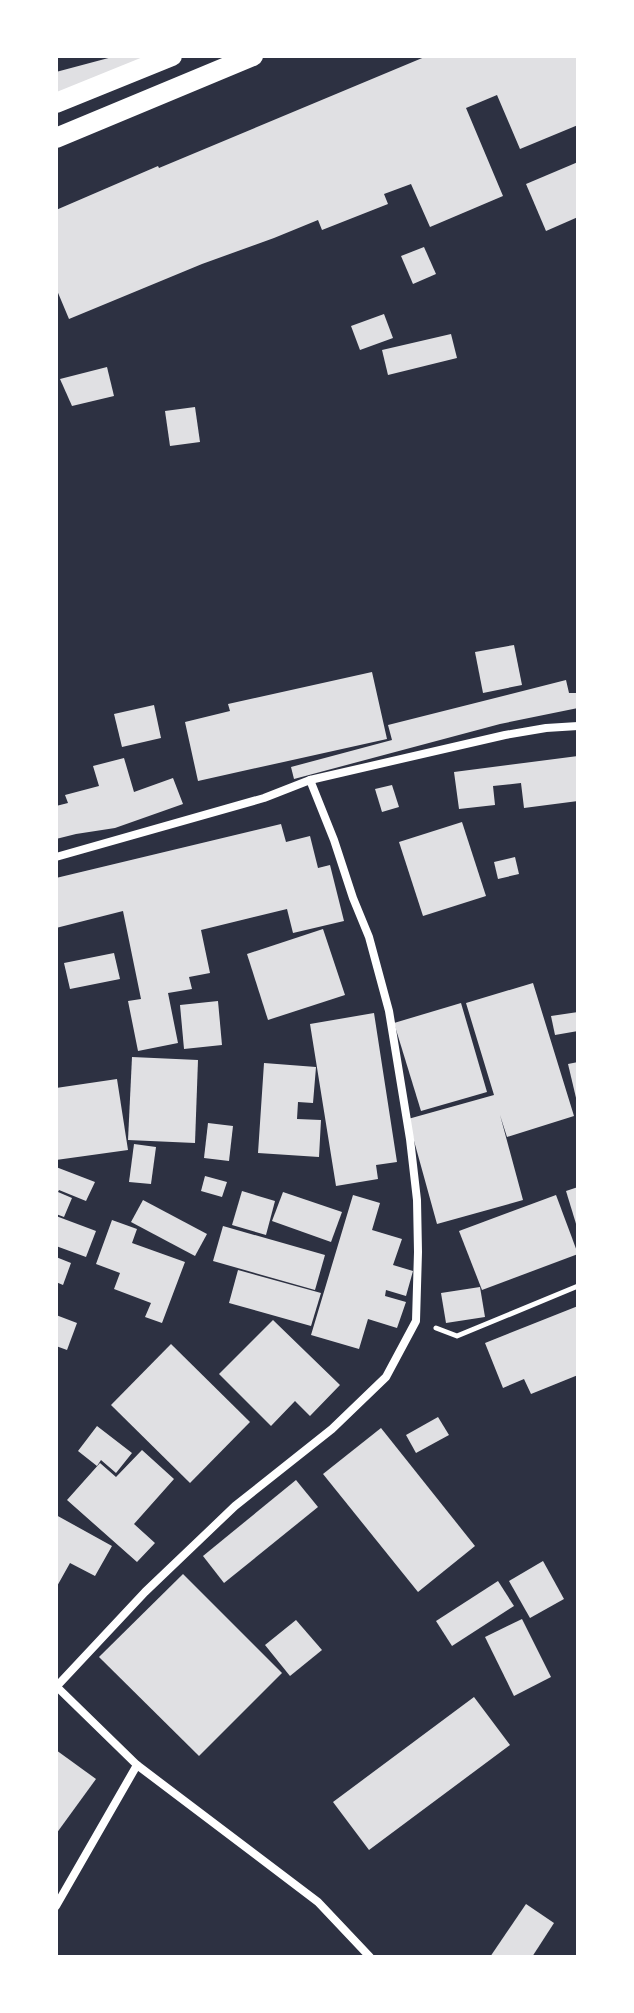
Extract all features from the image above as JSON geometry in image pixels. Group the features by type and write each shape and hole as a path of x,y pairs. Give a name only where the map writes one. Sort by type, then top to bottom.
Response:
{"main road":[{"path":"56,103 172,56"},
{"path":"56,138 253,56"}],"street":[{"path":"56,857 264,798 310,780 505,735 578,726"},
{"path":"310,780 369,937 389,1011 417,1200 416,1321 386,1377 332,1429 235,1506 145,1592 56,1686 137,1765 318,1902 370,1957"},
{"path":"56,1906 137,1765"}],"path":[{"path":"416,1321 457,1336 578,1286"}],"building":[{"path":"116,56 160,56 56,96 56,72"},
{"path":"427,56 578,56 578,125 520,149 497,95 466,108 503,196 430,227 411,184 384,194 388,204 322,230 318,220 69,319 56,288 56,210"},
{"path":"578,162 578,217 546,231 526,184"},
{"path":"424,247 436,274 413,284 401,256"},
{"path":"384,314 393,338 360,350 351,326"},
{"path":"451,334 457,358 388,375 382,350"},
{"path":"107,367 114,396 72,406 60,379"},
{"path":"195,407 200,442 170,446 165,411"},
{"path":"514,645 522,685 483,693 475,652"},
{"path":"372,672 387,739 198,781 185,722 230,711 228,704"},
{"path":"566,680 569,693 578,693 578,708 500,724 294,779 291,767 392,740 388,725"},
{"path":"154,705 161,738 122,747 114,714"},
{"path":"578,756 578,801 524,808 521,783 493,786 495,805 459,809 454,772"},
{"path":"124,758 134,792 173,778 183,804 115,828 56,839 56,806 68,803 65,795 99,786 93,766"},
{"path":"392,785 399,807 382,812 375,789"},
{"path":"462,822 486,896 423,916 399,842"},
{"path":"281,824 286,842 310,836 318,868 330,865 344,921 293,933 287,909 201,930 210,973 189,977 192,989 168,993 178,1043 138,1051 128,1001 141,999 123,911 56,928 56,878"},
{"path":"515,857 519,874 498,879 494,862"},
{"path":"323,929 345,995 268,1020 247,954"},
{"path":"114,953 120,979 70,989 64,963"},
{"path":"533,983 574,1116 507,1137 500,1115 523,1200 437,1224 408,1119 494,1095 466,1003"},
{"path":"218,1001 222,1045 184,1049 180,1005"},
{"path":"461,1003 487,1092 421,1111 394,1023"},
{"path":"578,1012 578,1031 555,1035 551,1016"},
{"path":"374,1013 397,1162 376,1165 378,1179 336,1186 310,1024"},
{"path":"132,1057 198,1060 195,1143 128,1140"},
{"path":"578,1062 578,1102 577,1102 568,1064"},
{"path":"264,1063 316,1067 313,1103 298,1102 297,1119 321,1120 319,1157 258,1153"},
{"path":"117,1079 128,1150 56,1160 56,1088"},
{"path":"208,1123 233,1126 229,1161 204,1158"},
{"path":"134,1144 156,1147 151,1184 129,1182"},
{"path":"56,1167 95,1182 86,1201 59,1190 72,1198 64,1217 56,1214"},
{"path":"205,1176 227,1182 222,1197 201,1191"},
{"path":"578,1187 578,1226 577,1227 566,1191"},
{"path":"242,1191 275,1201 266,1235 232,1225"},
{"path":"283,1192 342,1212 331,1242 272,1221"},
{"path":"353,1195 380,1203 372,1230 402,1239 393,1265 413,1271 406,1296 386,1290 385,1296 406,1302 397,1328 368,1319 359,1349 311,1335"},
{"path":"556,1195 578,1254 482,1290 459,1231"},
{"path":"143,1200 207,1234 195,1256 131,1222"},
{"path":"56,1216 96,1231 86,1257 56,1246"},
{"path":"112,1220 137,1229 132,1243 185,1262 162,1323 145,1317 151,1303 114,1289 120,1273 96,1264"},
{"path":"223,1226 325,1255 315,1290 213,1261"},
{"path":"56,1257 71,1263 63,1285 56,1282"},
{"path":"238,1270 321,1293 311,1326 229,1303"},
{"path":"480,1287 485,1317 446,1323 441,1293"},
{"path":"578,1306 578,1375 531,1394 524,1379 503,1388 485,1343"},
{"path":"56,1315 77,1323 67,1350 56,1346"},
{"path":"273,1320 340,1385 310,1416 295,1401 271,1426 219,1374"},
{"path":"171,1344 250,1422 190,1483 111,1405"},
{"path":"438,1417 449,1435 416,1453 406,1435"},
{"path":"97,1426 132,1453 116,1473 101,1460 97,1466 78,1451"},
{"path":"381,1428 475,1546 418,1592 323,1474"},
{"path":"142,1450 174,1479 134,1524 155,1543 137,1562 67,1500 100,1463 116,1477"},
{"path":"296,1480 318,1507 224,1583 203,1556"},
{"path":"56,1515 112,1546 95,1576 70,1563 56,1588"},
{"path":"543,1561 564,1599 530,1618 509,1581"},
{"path":"183,1574 282,1673 199,1756 99,1657"},
{"path":"498,1581 514,1606 452,1646 436,1621"},
{"path":"522,1619 551,1677 514,1696 485,1637"},
{"path":"296,1620 322,1650 290,1676 265,1645"},
{"path":"474,1697 510,1745 369,1850 333,1802"},
{"path":"56,1750 96,1779 56,1834"},
{"path":"526,1904 554,1923 532,1957 490,1957"}]}
